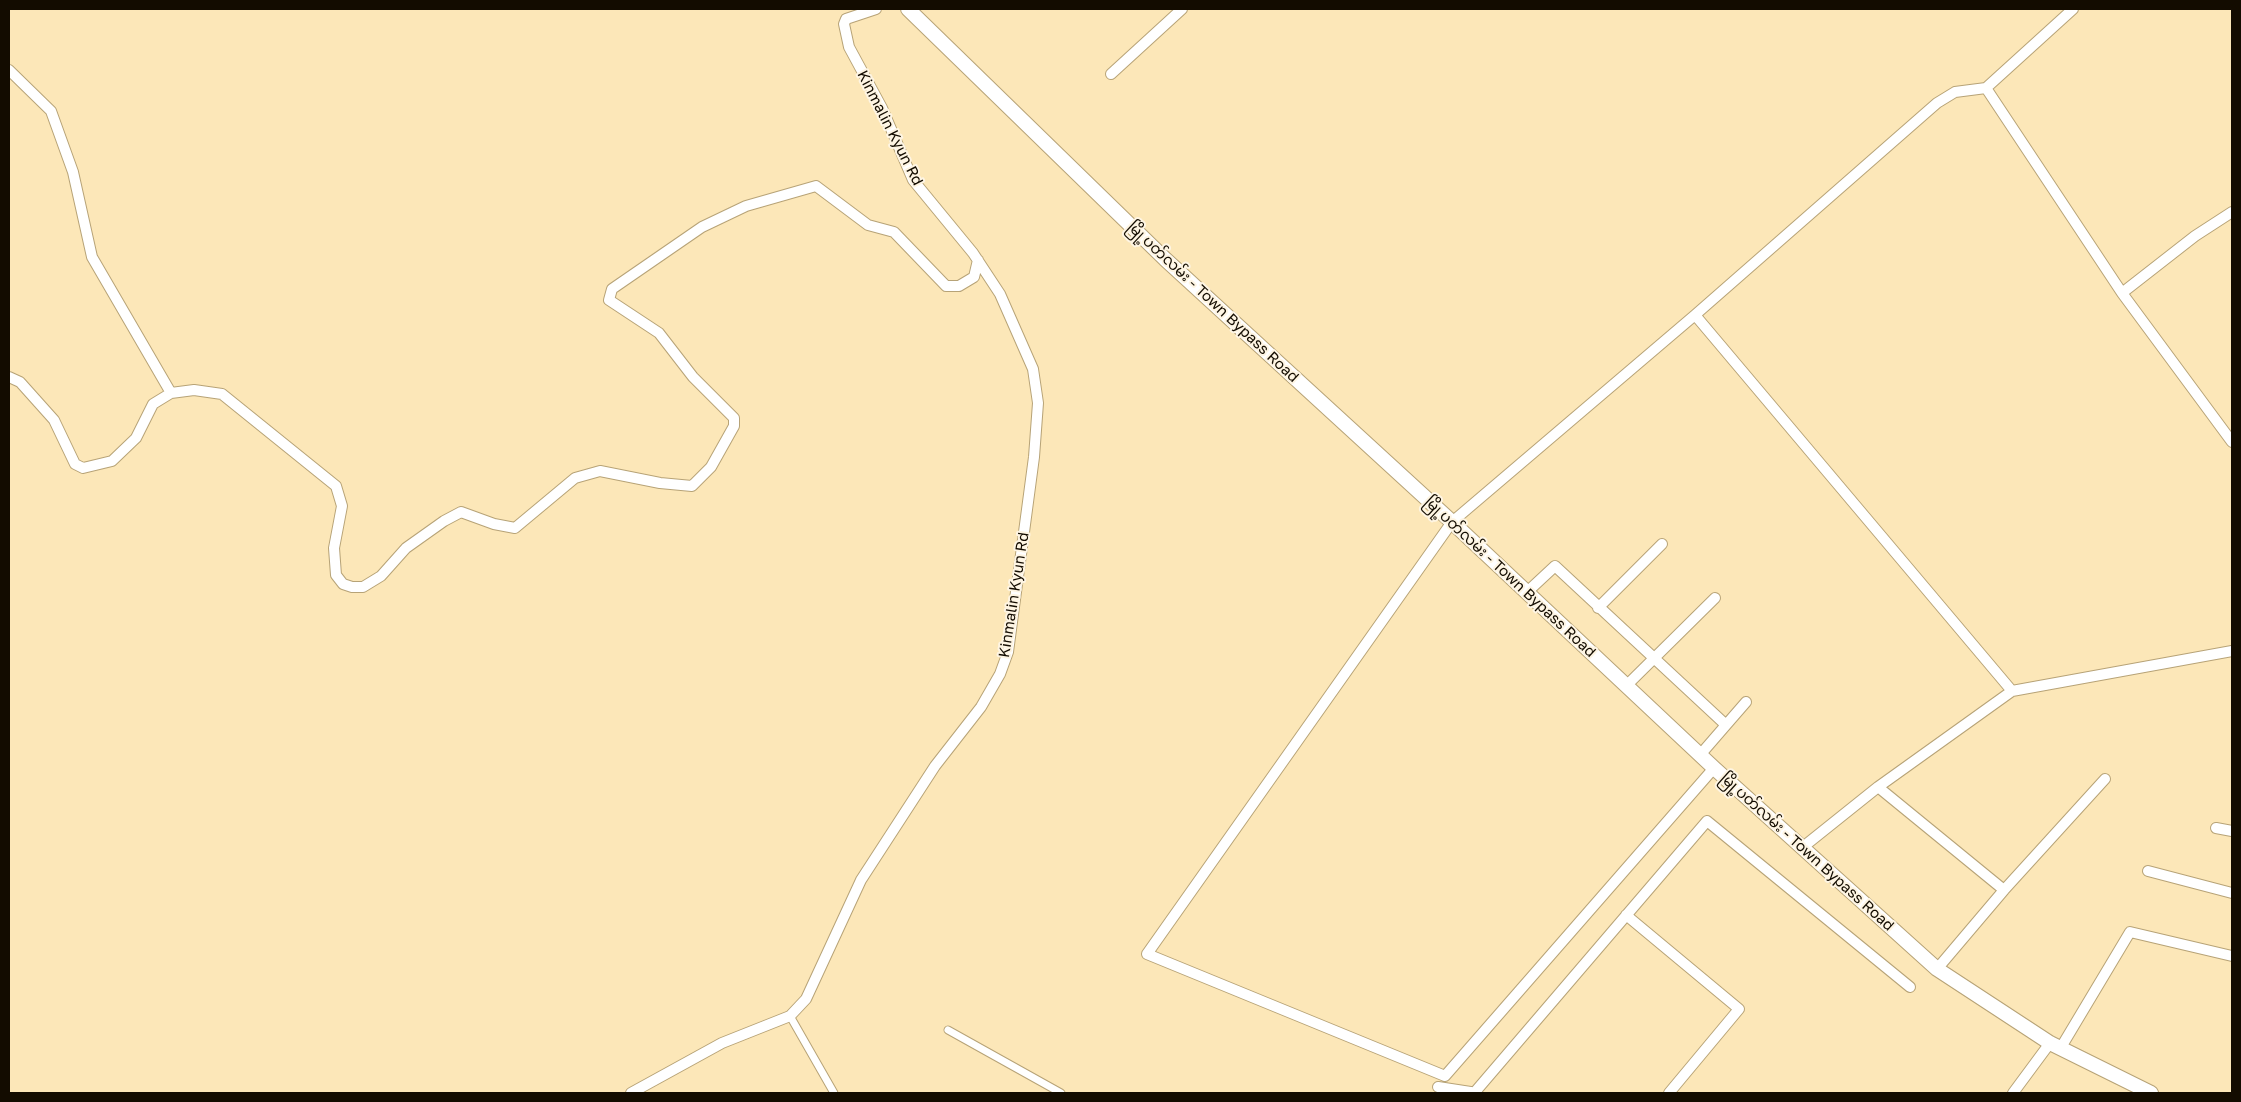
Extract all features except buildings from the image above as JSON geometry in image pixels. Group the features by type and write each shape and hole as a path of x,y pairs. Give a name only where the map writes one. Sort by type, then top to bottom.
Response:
{"main road":[{"name":"မြို့ပတ်လမ်း - Town Bypass Road","path":"908,9 1165,259 1452,522 1714,768 1938,969 2055,1046 2151,1093"}],"street":[{"name":"Kinmalin Kyun Rd","path":"631,1093 722,1043 790,1016 806,1000 861,880 935,766 981,707 1000,674 1008,652 1034,457 1038,403 1032,369 1000,294 978,260 913,180 882,108 849,47 844,24 846,19 876,9"},
{"path":"1110,74 1182,9"},
{"path":"1445,1076 1147,954 1452,522 1695,315 1937,103 1955,92 1986,88 2072,9"},
{"path":"9,70 50,111 73,172 92,257 171,393"},
{"path":"1986,88 2122,293 2232,442"},
{"path":"9,377 20,382 54,420 75,464 83,468 112,461 136,438 153,404 171,393 194,390 222,394 336,486 342,506 334,548 336,575 343,584 352,587 363,587 381,576 406,548 444,521 461,512 515,528 575,478 600,471 660,483 692,486 711,467 734,426 734,418 694,377 659,333 609,300 612,289 702,227 746,206 816,186 868,225 894,232 946,286 959,286 974,276 978,260"},
{"path":"2122,293 2195,236 2232,212"},
{"path":"1695,315 2012,691"},
{"path":"1598,608 1662,544"},
{"path":"1526,593 1555,566 1726,725"},
{"path":"1626,686 1715,598"},
{"path":"1802,847 1878,787 2012,691 2232,651"},
{"path":"1700,755 1746,702"},
{"path":"1714,768 1445,1076 1436,1090 1476,1093 1707,821 1910,987"},
{"path":"1938,969 2004,890 2105,779"},
{"path":"1878,787 2004,890"},
{"path":"2216,828 2232,831"},
{"path":"2148,870 2232,893"},
{"path":"1626,915 1739,1009 1669,1093"},
{"path":"2013,1093 2055,1046 2130,932 2232,956"},
{"path":"790,1016 834,1093"},
{"path":"948,1030 1061,1093"}]}
